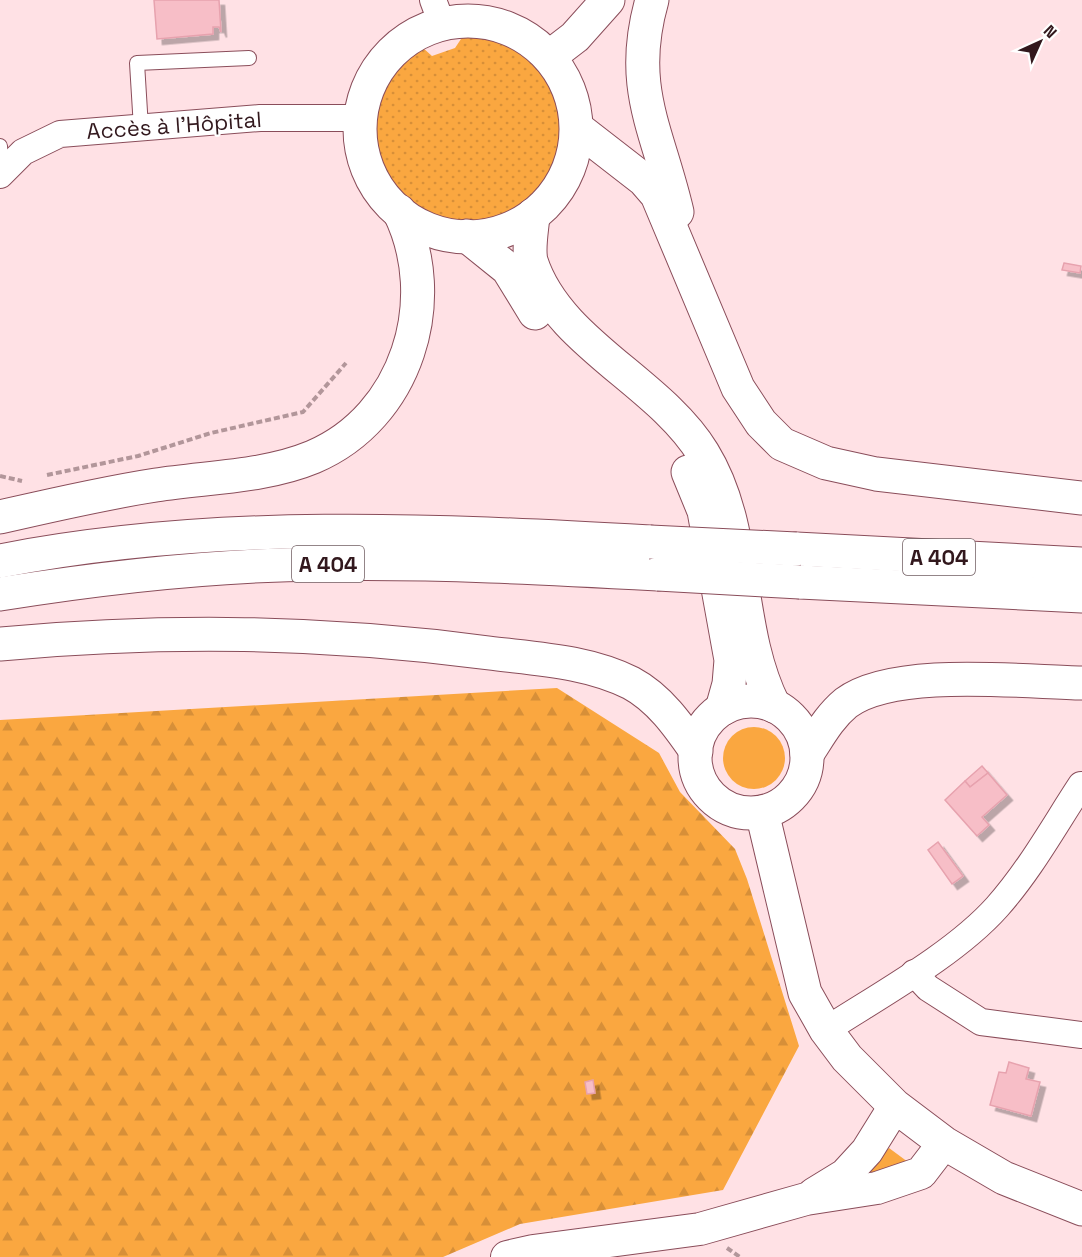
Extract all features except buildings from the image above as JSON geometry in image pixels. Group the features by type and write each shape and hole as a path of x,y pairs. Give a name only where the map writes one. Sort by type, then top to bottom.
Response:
{"main road":[{"path":"549,57 575,37 608,0"},
{"path":"652,0 641,61 646,106 669,180 694,286"},
{"path":"438,12 500,26 526,38 549,57 564,79 577,128 571,163 556,192 533,216 494,234 467,236 431,230 415,223 384,196 371,178 359,140 361,118 369,86 387,58 400,44 430,27 438,12"},
{"path":"577,128 644,180 657,195 723,359 750,410 773,436 792,450 826,463 876,474 1082,498"},
{"path":"0,517 153,485 278,467 316,455 341,441 378,405 405,361 416,329 420,292 418,267 412,238 399,211"},
{"path":"533,216 531,259 555,306 575,328 658,399 703,453 729,513 751,646 762,682 774,706 798,725 805,739 806,770 800,785 790,798 777,807 762,812 745,813 728,808 714,798 703,785 697,768 696,751 704,727 722,709 748,701 774,706"},
{"path":"467,236 508,269 549,330 659,428 688,472 704,511 731,660 729,684 722,709"},
{"name":"A 404","path":"0,561 142,541 299,532 421,531 1082,564"},
{"name":"A 404","path":"0,594 142,574 321,564 501,566 1082,596"},
{"path":"0,644 164,633 281,633 425,644 578,665 607,673 645,692 662,706 696,751"},
{"path":"807,754 833,716 847,703 884,687 932,681 1082,684"},
{"path":"762,812 805,993 826,1030 847,1058 895,1106 944,1143 1004,1178 1082,1209"}],"street":[{"name":"Accès à l'Hôpital","path":"1,174 23,152 60,134 260,118 361,118"},
{"path":"826,1030 914,973 996,908 1019,879 1081,785"},
{"path":"914,973 928,988 981,1022 1082,1035"},
{"path":"806,1199 845,1175 867,1151 895,1106"},
{"path":"507,1257 533,1251 700,1228 806,1199 877,1188 921,1173 944,1143"}],"lane":[{"path":"141,128 137,63 249,58"},
{"path":"0,146 1,174"}],"path":[{"path":"40,477 138,456 212,433 303,412 346,363"},
{"path":"0,476 18,482 29,480"}],"green space":[{"path":"465,33 494,40 532,61 549,84 558,110 560,135 558,147 551,170 544,181 536,191 509,211 480,220 450,219 422,209 399,191 382,166 375,137 379,103 387,82 396,68 422,47 432,56 455,48"},
{"path":"557,688 659,753 680,792 735,849 747,879 799,1046 723,1190 520,1224 443,1257 0,1257 0,720"},
{"path":"754,727 771,732 776,736 780,741 785,758 780,775 776,780 771,784 754,789 737,784 732,780 728,775 723,758 728,741 732,736 737,732"},
{"path":"889,1148 912,1165 864,1177"}]}
